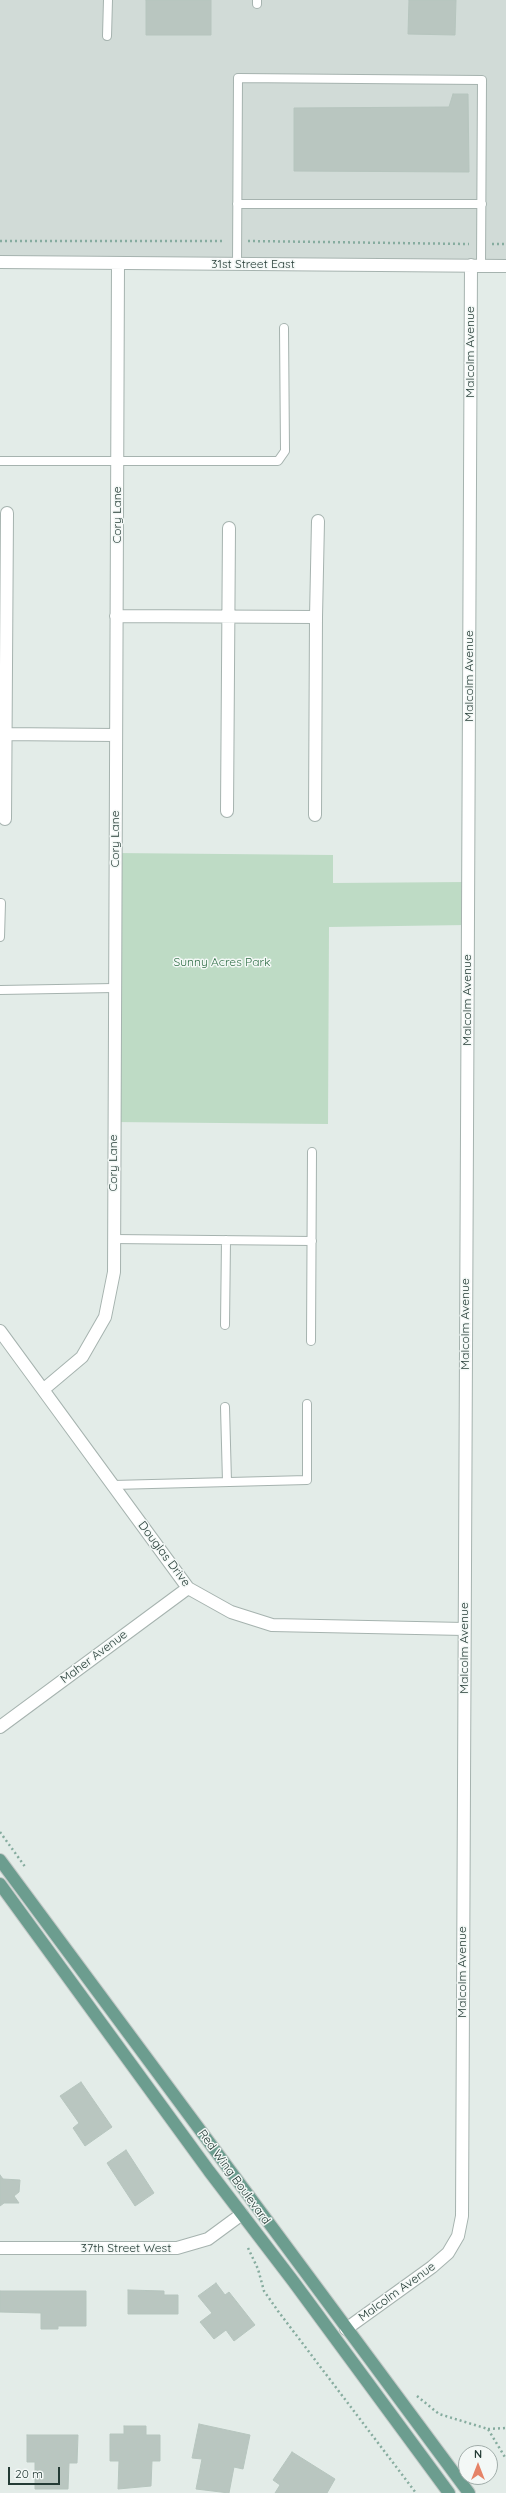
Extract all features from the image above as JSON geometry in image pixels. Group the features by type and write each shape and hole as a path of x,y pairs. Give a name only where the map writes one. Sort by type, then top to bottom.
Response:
{"main road":[{"name":"Red Wing Boulevard","path":"0,1860 469,2493"},
{"name":"Red Wing Boulevard","path":"0,1884 449,2493"}],"street":[{"name":"31st Street East","path":"0,262 506,266"},
{"name":"Cory Lane","path":"44,1389 82,1357 105,1317 114,1272 118,263"},
{"name":"Malcolm Avenue","path":"346,2329 432,2267 448,2253 458,2236 462,2216 464,1629 476,265"},
{"path":"5,819 3,734 7,514"},
{"path":"315,816 318,521"},
{"path":"227,811 229,528"},
{"path":"116,616 316,617"},
{"path":"3,734 116,735"},
{"name":"Douglas Drive","path":"0,1331 44,1389 188,1588 231,1612 272,1626 464,1629"},
{"name":"Maher Avenue","path":"0,1727 188,1588"},
{"name":"37th Street West","path":"0,2248 177,2248 208,2239 242,2214"}],"lane":[{"path":"107,36 108,0"},
{"path":"237,264 238,78 482,80 482,244 476,265"},
{"path":"237,204 482,204"},
{"path":"0,461 278,461 285,451 284,328"},
{"path":"0,937 1,903"},
{"path":"0,990 114,988"},
{"path":"311,1341 312,1152"},
{"path":"114,1239 312,1241"},
{"path":"225,1325 226,1240"},
{"path":"114,1485 307,1480 307,1404"},
{"path":"225,1407 227,1482"}],"path":[{"path":"0,241 237,241 506,244"},
{"path":"0,1832 28,1870"},
{"path":"245,2243 269,2298 351,2409 416,2493"},
{"path":"414,2391 439,2414 488,2429 506,2428"},
{"path":"488,2429 506,2460"}],"shaded area":[{"path":"0,0 506,0 506,266 0,262"}],"green space":[{"name":"Sunny Acres Park","path":"115,853 333,855 333,883 467,882 467,925 329,927 328,1124 113,1122"}],"building":[{"path":"146,0 211,0 211,35 146,35"},
{"path":"409,0 456,0 455,35 408,34"},
{"path":"453,94 468,94 469,172 294,171 294,108 449,107"},
{"path":"81,2082 112,2127 85,2146 73,2128 79,2123 60,2096"},
{"path":"126,2150 154,2193 135,2206 107,2163"},
{"path":"0,2175 3,2179 20,2180 19,2192 14,2196 19,2203 4,2203 0,2206"},
{"path":"216,2283 225,2295 229,2292 255,2325 234,2341 226,2330 214,2339 200,2322 212,2313 198,2296"},
{"path":"128,2290 164,2291 164,2295 178,2295 178,2314 128,2314"},
{"path":"0,2291 86,2291 86,2326 58,2326 58,2329 41,2329 41,2313 0,2312"},
{"path":"199,2424 250,2435 243,2469 234,2467 229,2493 196,2489 202,2459 192,2458"},
{"path":"124,2426 146,2426 146,2435 160,2435 160,2461 152,2461 151,2486 118,2489 119,2461 110,2461 110,2434 124,2434"},
{"path":"27,2435 78,2435 77,2463 69,2463 68,2489 35,2489 35,2462 27,2462"},
{"path":"292,2452 335,2479 327,2493 275,2493 280,2485 273,2480"}]}
